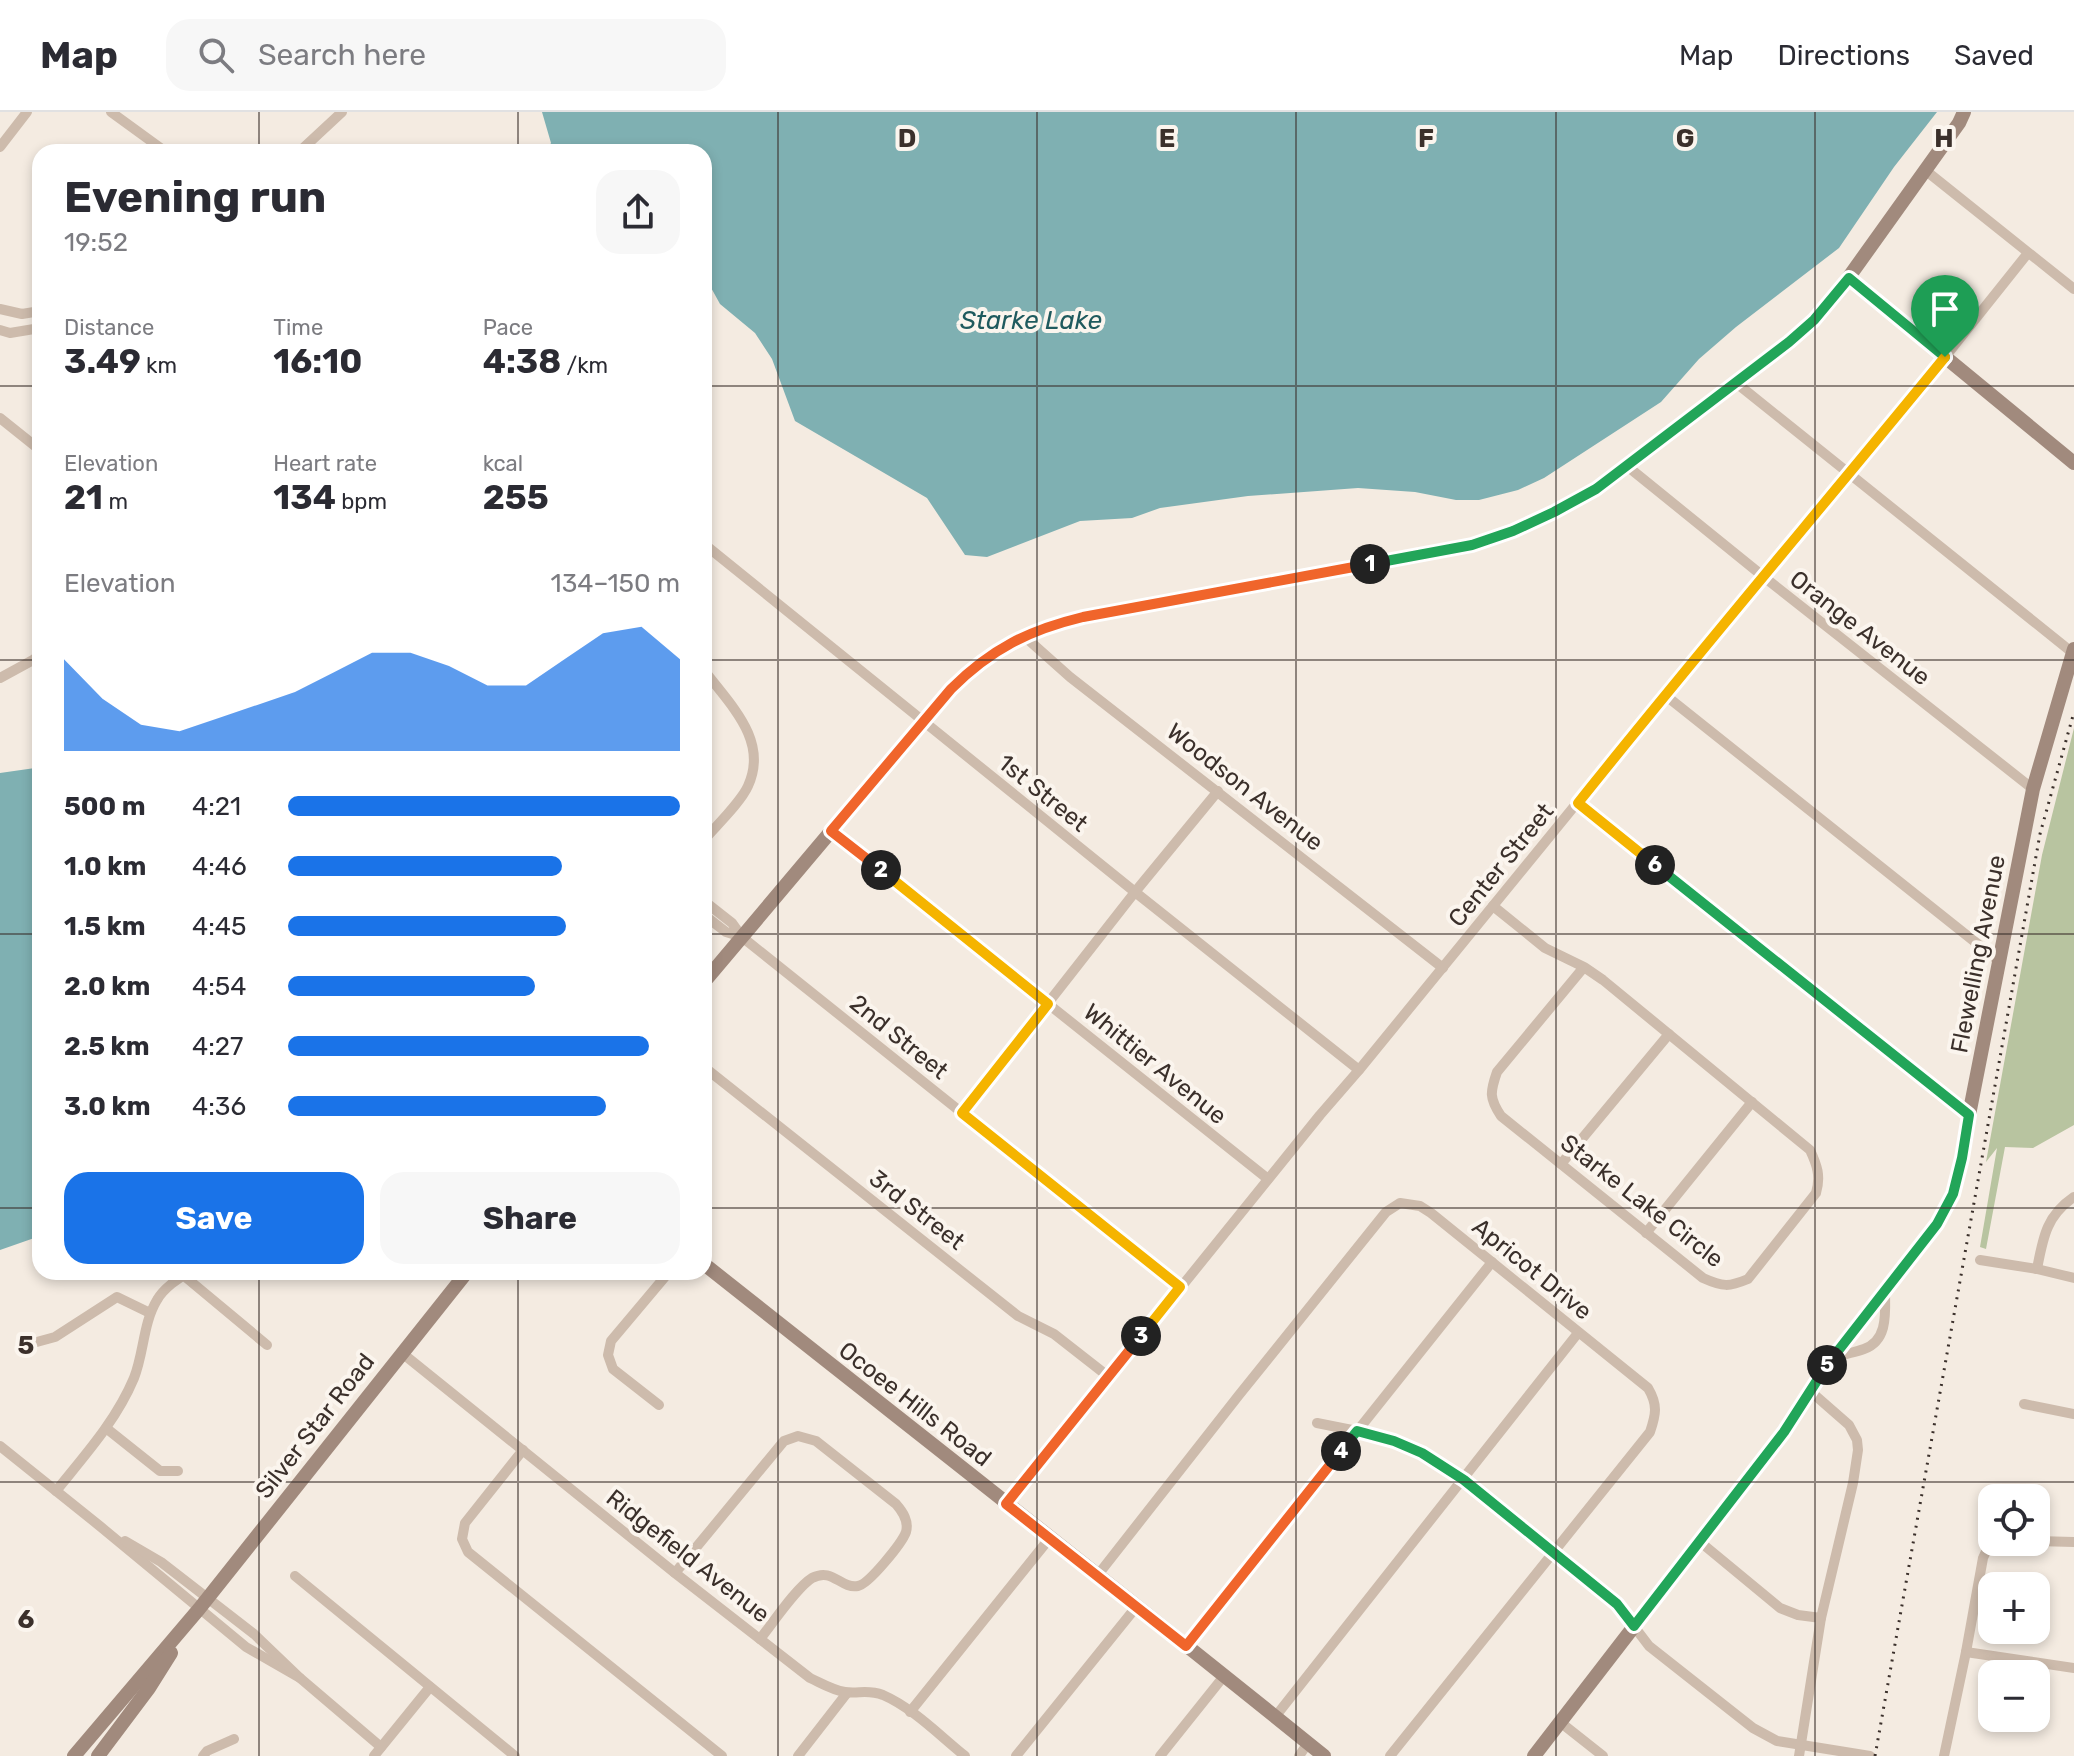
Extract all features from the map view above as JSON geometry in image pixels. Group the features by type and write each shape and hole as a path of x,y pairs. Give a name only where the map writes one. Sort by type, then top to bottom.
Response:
{"main road":[{"path":"712,973 923,722 969,671 1001,648 1044,627 1083,617 1472,545 1513,531 1596,489 1814,320 1849,278 1964,112"},
{"path":"1849,278 2074,463"},
{"name":"Flewelling Avenue","path":"1534,1756 1784,1432 1830,1360 1937,1224 1953,1194 2033,789 2073,651"},
{"name":"Ocoee Hills Road","path":"712,1270 1324,1756"},
{"name":"Silver Star Road","path":"74,1756 203,1603 461,1280"},
{"name":"Silver Star Road","path":"98,1756 149,1688 203,1603"},
{"path":"87,1756 104,1721"}],"street":[{"path":"0,147 27,112"},
{"path":"111,112 156,144"},
{"path":"308,144 342,112"},
{"path":"1925,170 2074,289"},
{"name":"Center Street","path":"1006,1504 1268,1179 2028,253"},
{"path":"0,309 22,314 32,312"},
{"path":"0,330 10,333 32,329"},
{"path":"1735,382 2073,651"},
{"path":"0,418 32,444"},
{"name":"Orange Avenue","path":"1627,466 2033,789"},
{"name":"1st Street","path":"712,551 1359,1070"},
{"name":"Woodson Avenue","path":"1024,636 1070,677 1443,968"},
{"path":"0,678 32,661"},
{"path":"712,681 752,740 755,762 747,788 712,830"},
{"path":"1665,695 1999,961"},
{"path":"962,1113 1218,791"},
{"path":"1578,803 1969,1115"},
{"name":"Whittier Avenue","path":"831,831 1268,1179"},
{"name":"Starke Lake Circle","path":"1493,906 1545,948 1584,967 1603,980 1810,1150 1817,1165 1819,1182 1816,1193 1748,1279 1734,1285 1720,1286 1703,1278 1501,1116 1493,1103 1490,1090 1497,1072 1584,967"},
{"path":"712,907 732,923 742,937"},
{"path":"712,921 726,932 742,937"},
{"name":"2nd Street","path":"742,937 1180,1287"},
{"path":"1561,1164 1669,1034"},
{"name":"3rd Street","path":"712,1073 1018,1316 1054,1334 1109,1377"},
{"path":"1646,1233 1752,1102"},
{"path":"2037,1269 2045,1230 2063,1205 2074,1197"},
{"name":"Apricot Drive","path":"1097,1576 1386,1212 1400,1203 1420,1206 1648,1388 1654,1400 1655,1418 1650,1432 1390,1756"},
{"path":"1980,1260 2074,1278"},
{"path":"1186,1646 1492,1262"},
{"path":"56,1491 106,1428 134,1378 143,1352 150,1313 158,1297 179,1280"},
{"path":"193,1280 267,1345"},
{"path":"659,1405 613,1369 608,1355 611,1341 662,1280"},
{"path":"1830,1360 1862,1350 1877,1340 1886,1320 1885,1290"},
{"path":"22,1346 55,1337 117,1297 150,1313"},
{"path":"1275,1717 1578,1333"},
{"name":"Ridgefield Avenue","path":"402,1353 810,1678 847,1693 870,1691 884,1696 910,1712 965,1756"},
{"path":"1800,1750 1821,1618 1858,1450 1857,1440 1849,1425 1809,1390"},
{"path":"2024,1404 2074,1414"},
{"path":"1317,1423 1394,1441 1422,1453 1464,1480 1617,1604 1649,1646 1753,1728 1800,1750 1870,1756"},
{"path":"106,1428 160,1471 178,1471"},
{"path":"675,1573 784,1441 798,1436 816,1441 896,1504 905,1514 907,1530 869,1580 858,1586 845,1584 831,1575 816,1576 805,1584 760,1639"},
{"path":"0,1446 203,1603 246,1647 300,1678 378,1751 430,1687"},
{"path":"523,1450 465,1523 462,1539 468,1552 722,1756"},
{"path":"910,1712 1049,1539"},
{"path":"1699,1541 1780,1608 1798,1615 1821,1618"},
{"path":"2050,1541 2074,1542"},
{"path":"1944,1756 1984,1556"},
{"path":"295,1576 515,1756"},
{"path":"1016,1756 1137,1606"},
{"path":"1966,1652 2074,1668"},
{"path":"1160,1756 1224,1676"},
{"path":"798,1756 847,1693"},
{"path":"1560,1722 1603,1756"},
{"path":"203,1756 207,1751 234,1739"},
{"path":"1299,1756 1308,1743"}],"green space":[{"path":"2074,728 2074,1125 2033,1148 2005,1147 1986,1249 1980,1247 1997,1148 1986,1162 2042,855"}],"water":[{"name":"Starke Lake","path":"542,112 1937,112 1894,167 1839,248 1699,359 1661,402 1544,478 1518,490 1479,500 1358,488 1248,496 1160,508 1132,518 1080,521 987,557 965,555 927,498 795,421 772,359 755,333 720,304 712,290 712,144 551,143"},
{"path":"32,768 32,1239 0,1250 0,773"}],"railway":[{"path":"1875,1756 2040,834 2074,712"}],"route":[{"path":"1849,278 1945,357 1578,803 1969,1115 1953,1194 1937,1224 1830,1360 1784,1432 1634,1626 1617,1604 1464,1480 1422,1453 1357,1431 1186,1646 1006,1504 1180,1287 962,1113 1048,1004 831,831 951,689 969,671 1003,646 1044,627 1083,617 1472,545 1513,531 1596,489 1627,466 1789,342 1814,320 1849,278"}]}
